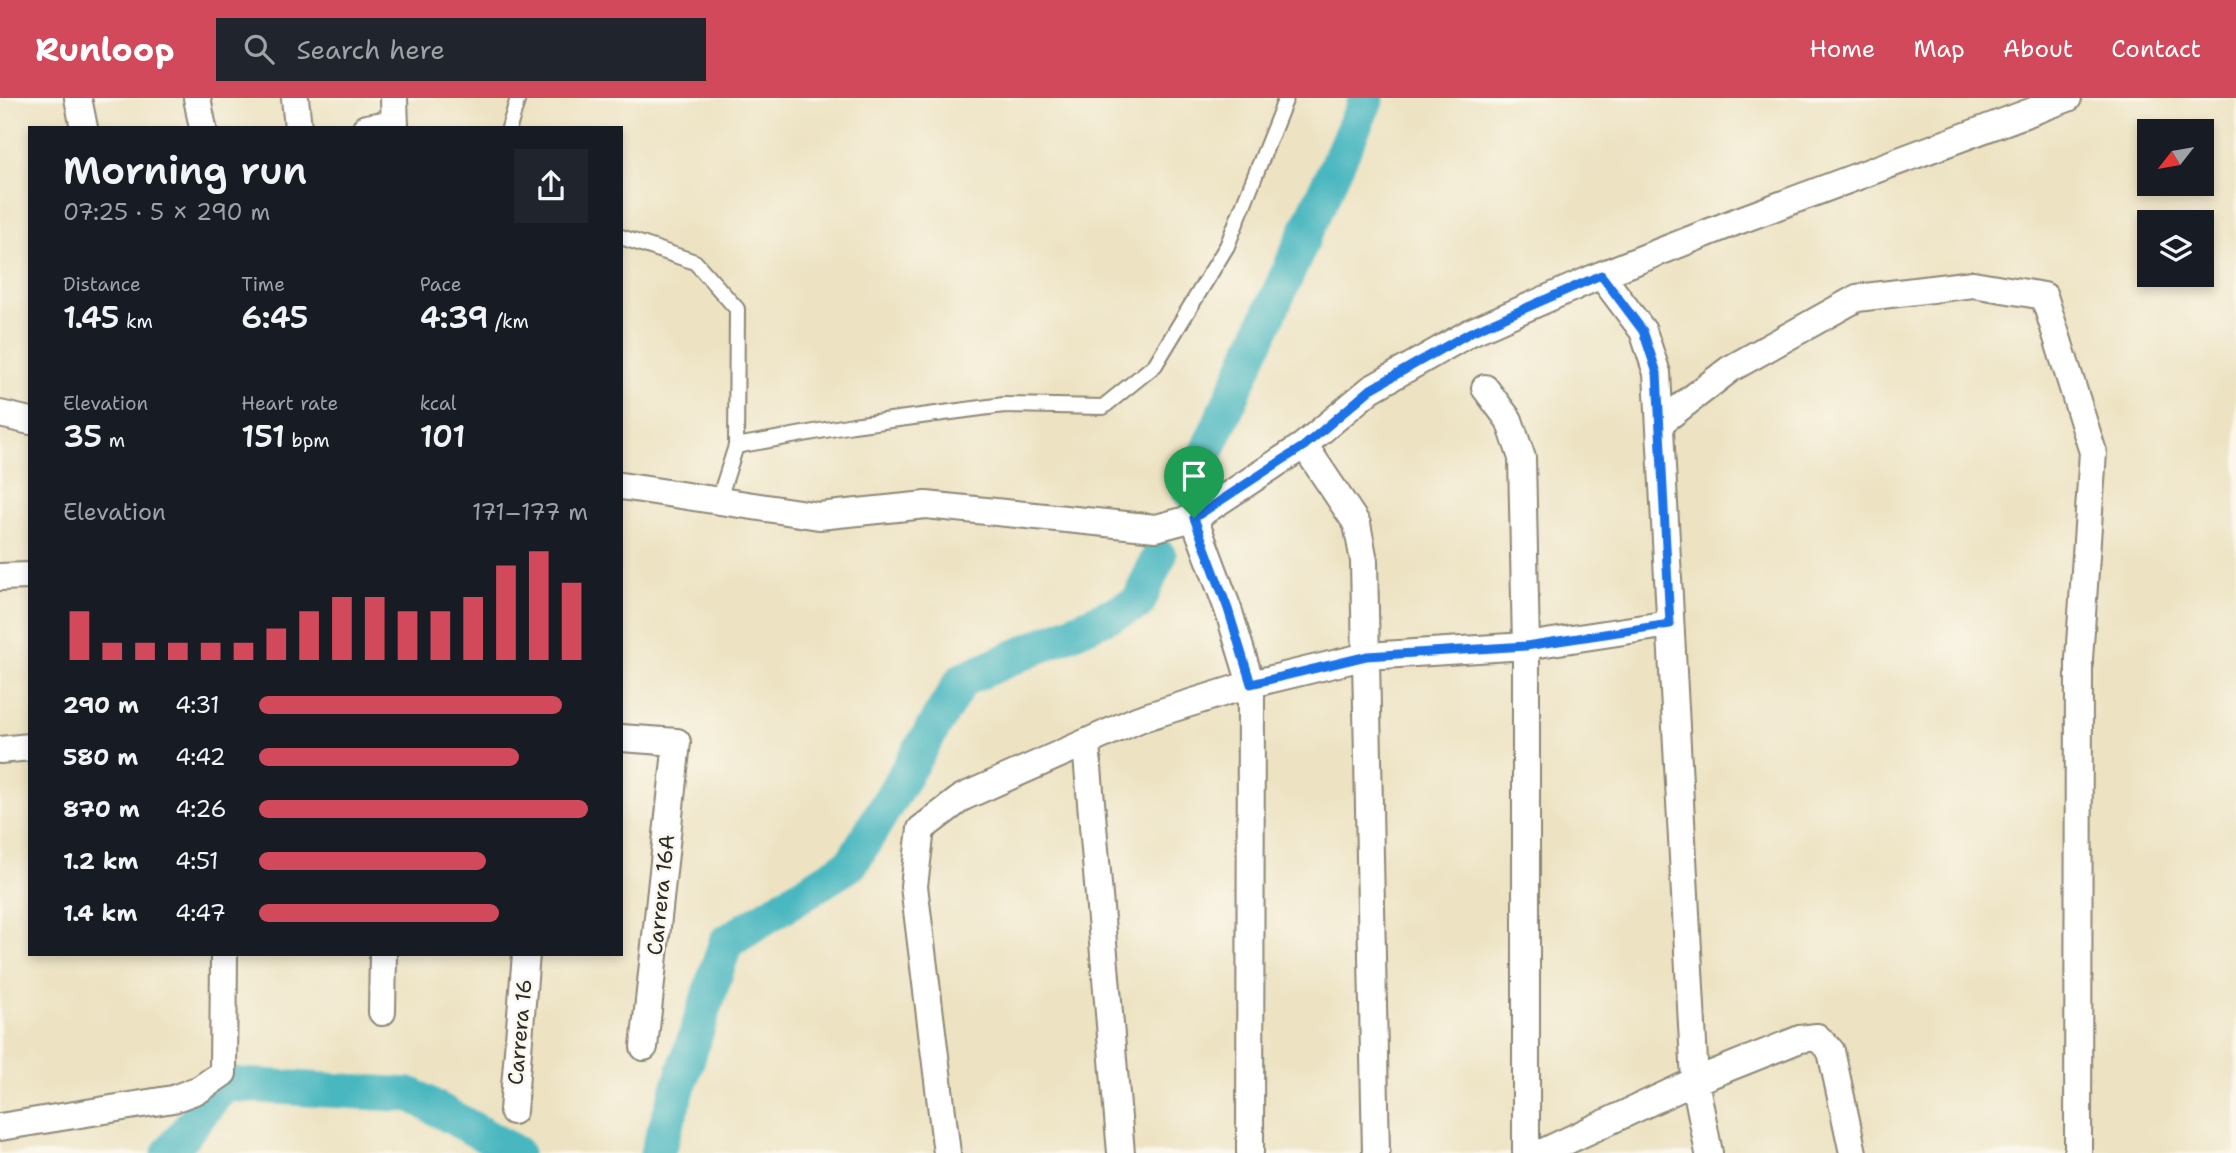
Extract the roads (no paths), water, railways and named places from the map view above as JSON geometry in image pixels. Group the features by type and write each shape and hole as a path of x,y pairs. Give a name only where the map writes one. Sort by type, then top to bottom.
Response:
{"street":[{"path":"78,98 84,126"},
{"path":"197,98 203,126"},
{"path":"295,98 298,126"},
{"path":"623,486 819,516 926,505 964,506 1156,528 1194,518 1304,446 1371,389 1471,332 1601,275 2068,98"},
{"path":"371,126 395,116"},
{"path":"1601,275 1643,331 1657,373 1695,1081 1709,1153"},
{"path":"1660,423 1730,369 1857,298 1973,284 2044,296 2092,452 2079,659 2078,1153"},
{"path":"1485,388 1509,419 1522,458 1526,646 1526,1153"},
{"path":"0,414 28,421"},
{"path":"1304,446 1357,524 1364,561 1376,1153"},
{"path":"1194,518 1228,609 1251,684 1250,1153"},
{"path":"0,577 28,576"},
{"path":"947,1153 914,886 921,830 963,797 1139,719 1251,684 1367,656 1526,646 1670,624"},
{"name":"Carrera 16A","path":"623,738 677,742 645,1047"},
{"path":"1086,744 1121,1153"},
{"path":"0,750 28,747"},
{"path":"0,1127 173,1100 200,1089 223,1073 224,956"},
{"path":"382,1012 383,956"},
{"name":"Carrera 16","path":"513,1111 526,956"},
{"path":"1541,1153 1695,1081 1800,1039 1816,1037 1831,1051 1853,1153"}],"lane":[{"path":"510,126 518,98"},
{"path":"736,446 853,425 1004,405 1103,407 1155,365 1227,246 1286,98"},
{"path":"623,238 695,262 737,309 736,446 718,502"}],"waterway":[{"path":"1189,491 1367,98"},
{"path":"657,1153 726,942 851,864 962,680 1138,603 1159,556"},
{"path":"169,1153 224,1084 412,1095 516,1153"}]}
